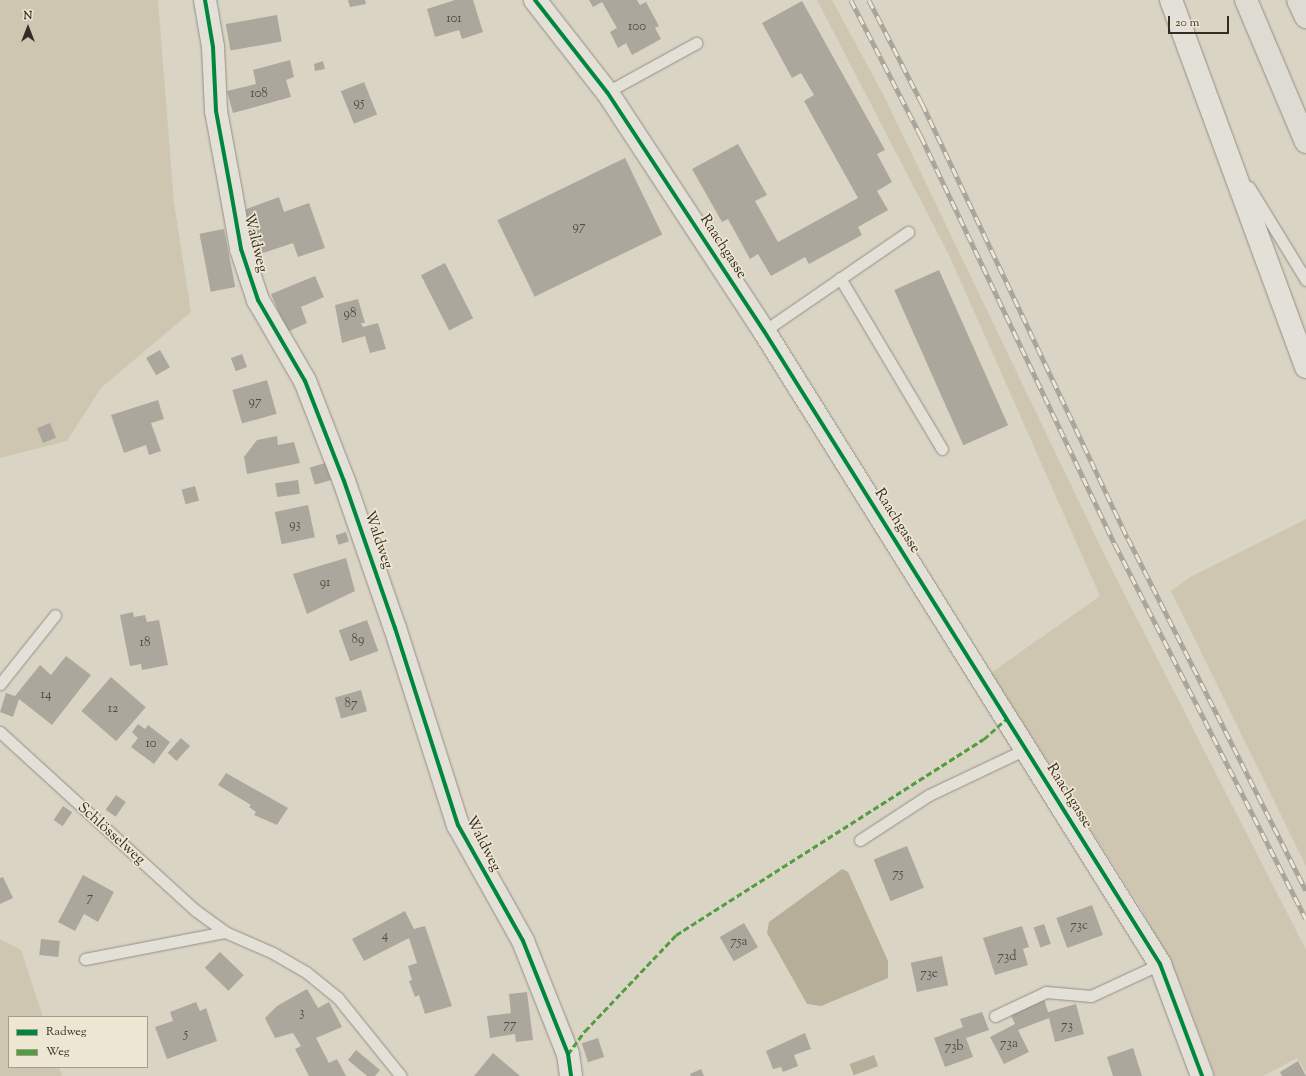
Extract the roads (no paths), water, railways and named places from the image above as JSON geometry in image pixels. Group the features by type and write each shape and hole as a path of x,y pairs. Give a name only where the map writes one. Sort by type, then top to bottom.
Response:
{"highway":[{"path":"1246,0 1306,142"},
{"path":"1298,0 1306,17"}],"street":[{"name":"Waldweg","path":"205,0 213,47 216,111 242,249 258,300 308,388 344,481 393,621 458,824 523,941 568,1054 571,1076"},
{"name":"Raachgasse","path":"535,0 607,92 764,331 1160,964 1202,1076"},
{"path":"1171,0 1230,156 1306,368"}],"lane":[{"path":"607,92 696,43"},
{"path":"1230,156 1306,280"},
{"path":"764,331 908,232"},
{"path":"840,278 942,449"},
{"path":"0,684 55,615"},
{"name":"Schlösselweg","path":"0,732 195,910 225,932 273,953 306,972 338,998 401,1076"},
{"path":"860,840 929,794 1026,749"},
{"path":"85,959 225,932"},
{"path":"995,1016 1046,992 1091,996 1160,964"}],"railway":[{"path":"851,0 921,136 1115,544 1306,919"},
{"path":"869,0 922,103 1128,538 1306,891"}]}
